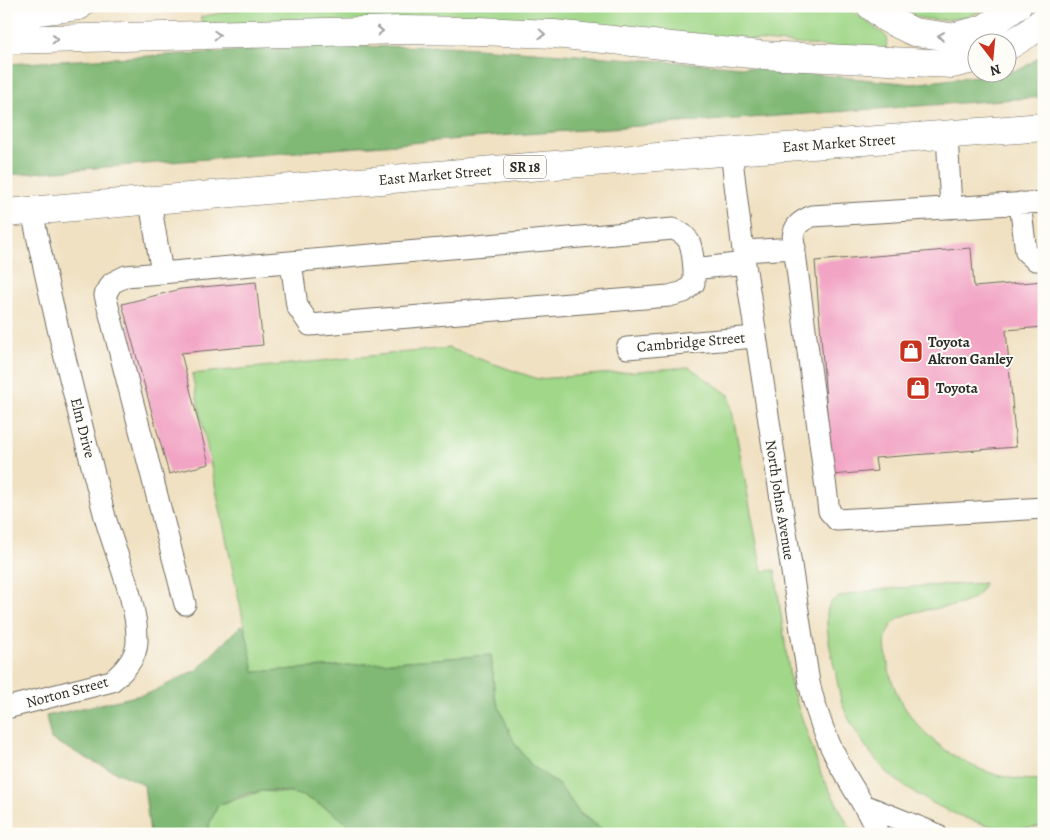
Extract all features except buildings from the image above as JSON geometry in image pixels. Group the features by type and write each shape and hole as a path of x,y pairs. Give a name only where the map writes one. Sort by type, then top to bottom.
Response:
{"main road":[{"path":"6,15 79,6"},
{"path":"871,6 888,19 914,32 951,37 984,29 1016,6"},
{"path":"1018,40 1044,20"},
{"path":"6,40 402,30 478,31 554,34 760,56 953,64 968,60"},
{"name":"East Market Street","path":"19,212 731,151 1044,127"}],"street":[{"path":"947,134 951,208"},
{"name":"North Johns Avenue","path":"731,151 744,257 813,700 831,748 866,806 878,834"},
{"path":"150,202 162,273"},
{"path":"1044,202 812,216 801,221 794,229 794,248 829,511 837,520 1044,508"},
{"path":"1020,203 1026,252 1035,260 1044,260"},
{"name":"Elm Drive","path":"19,212 47,285 104,510 133,611 137,644"},
{"path":"185,604 105,295 112,283 126,276 673,229 683,233 691,241 694,283 684,292 669,296 310,325 297,306 291,262"},
{"path":"694,269 794,248"},
{"name":"Cambridge Street","path":"627,348 756,337"},
{"name":"Norton Street","path":"6,708 112,681 125,670 137,644"},
{"path":"866,806 936,834"}],"green space":[{"path":"256,6 846,6 887,37 886,49 832,47 617,28 203,24 200,17"},
{"path":"891,6 992,6 968,16 941,20 915,17"},
{"path":"447,46 720,65 913,84 968,77 968,82 1018,82 1018,70 1044,54 1044,97 498,136 6,175 6,64 310,47"},
{"path":"448,348 538,379 689,367 729,395 762,571 775,570 791,686 821,774 853,834 609,834 580,813 559,785 531,765 514,742 501,720 495,697 491,655 254,672 192,374"},
{"path":"984,583 978,595 967,602 923,610 896,620 888,631 886,639 885,648 888,664 895,689 907,711 924,732 945,750 968,764 993,774 1019,779 1044,779 1044,826 1014,829 982,824 946,810 898,782 881,765 856,732 843,706 840,695 830,648 827,622 828,607 831,602 840,597 878,590"},
{"path":"241,625 245,628 254,672 491,655 495,697 514,742 531,765 559,785 580,814 609,834 359,834 338,816 316,802 291,793 263,791 240,796 218,805 209,825 210,834 150,834 144,785 92,761 51,739 46,716 150,693 198,669"},
{"path":"262,791 300,794 336,814 359,834 210,834 209,825 218,805"}],"place":[{"name":"Toyota Akron Ganley","path":"911,351"},
{"name":"Toyota","path":"918,388"}]}
